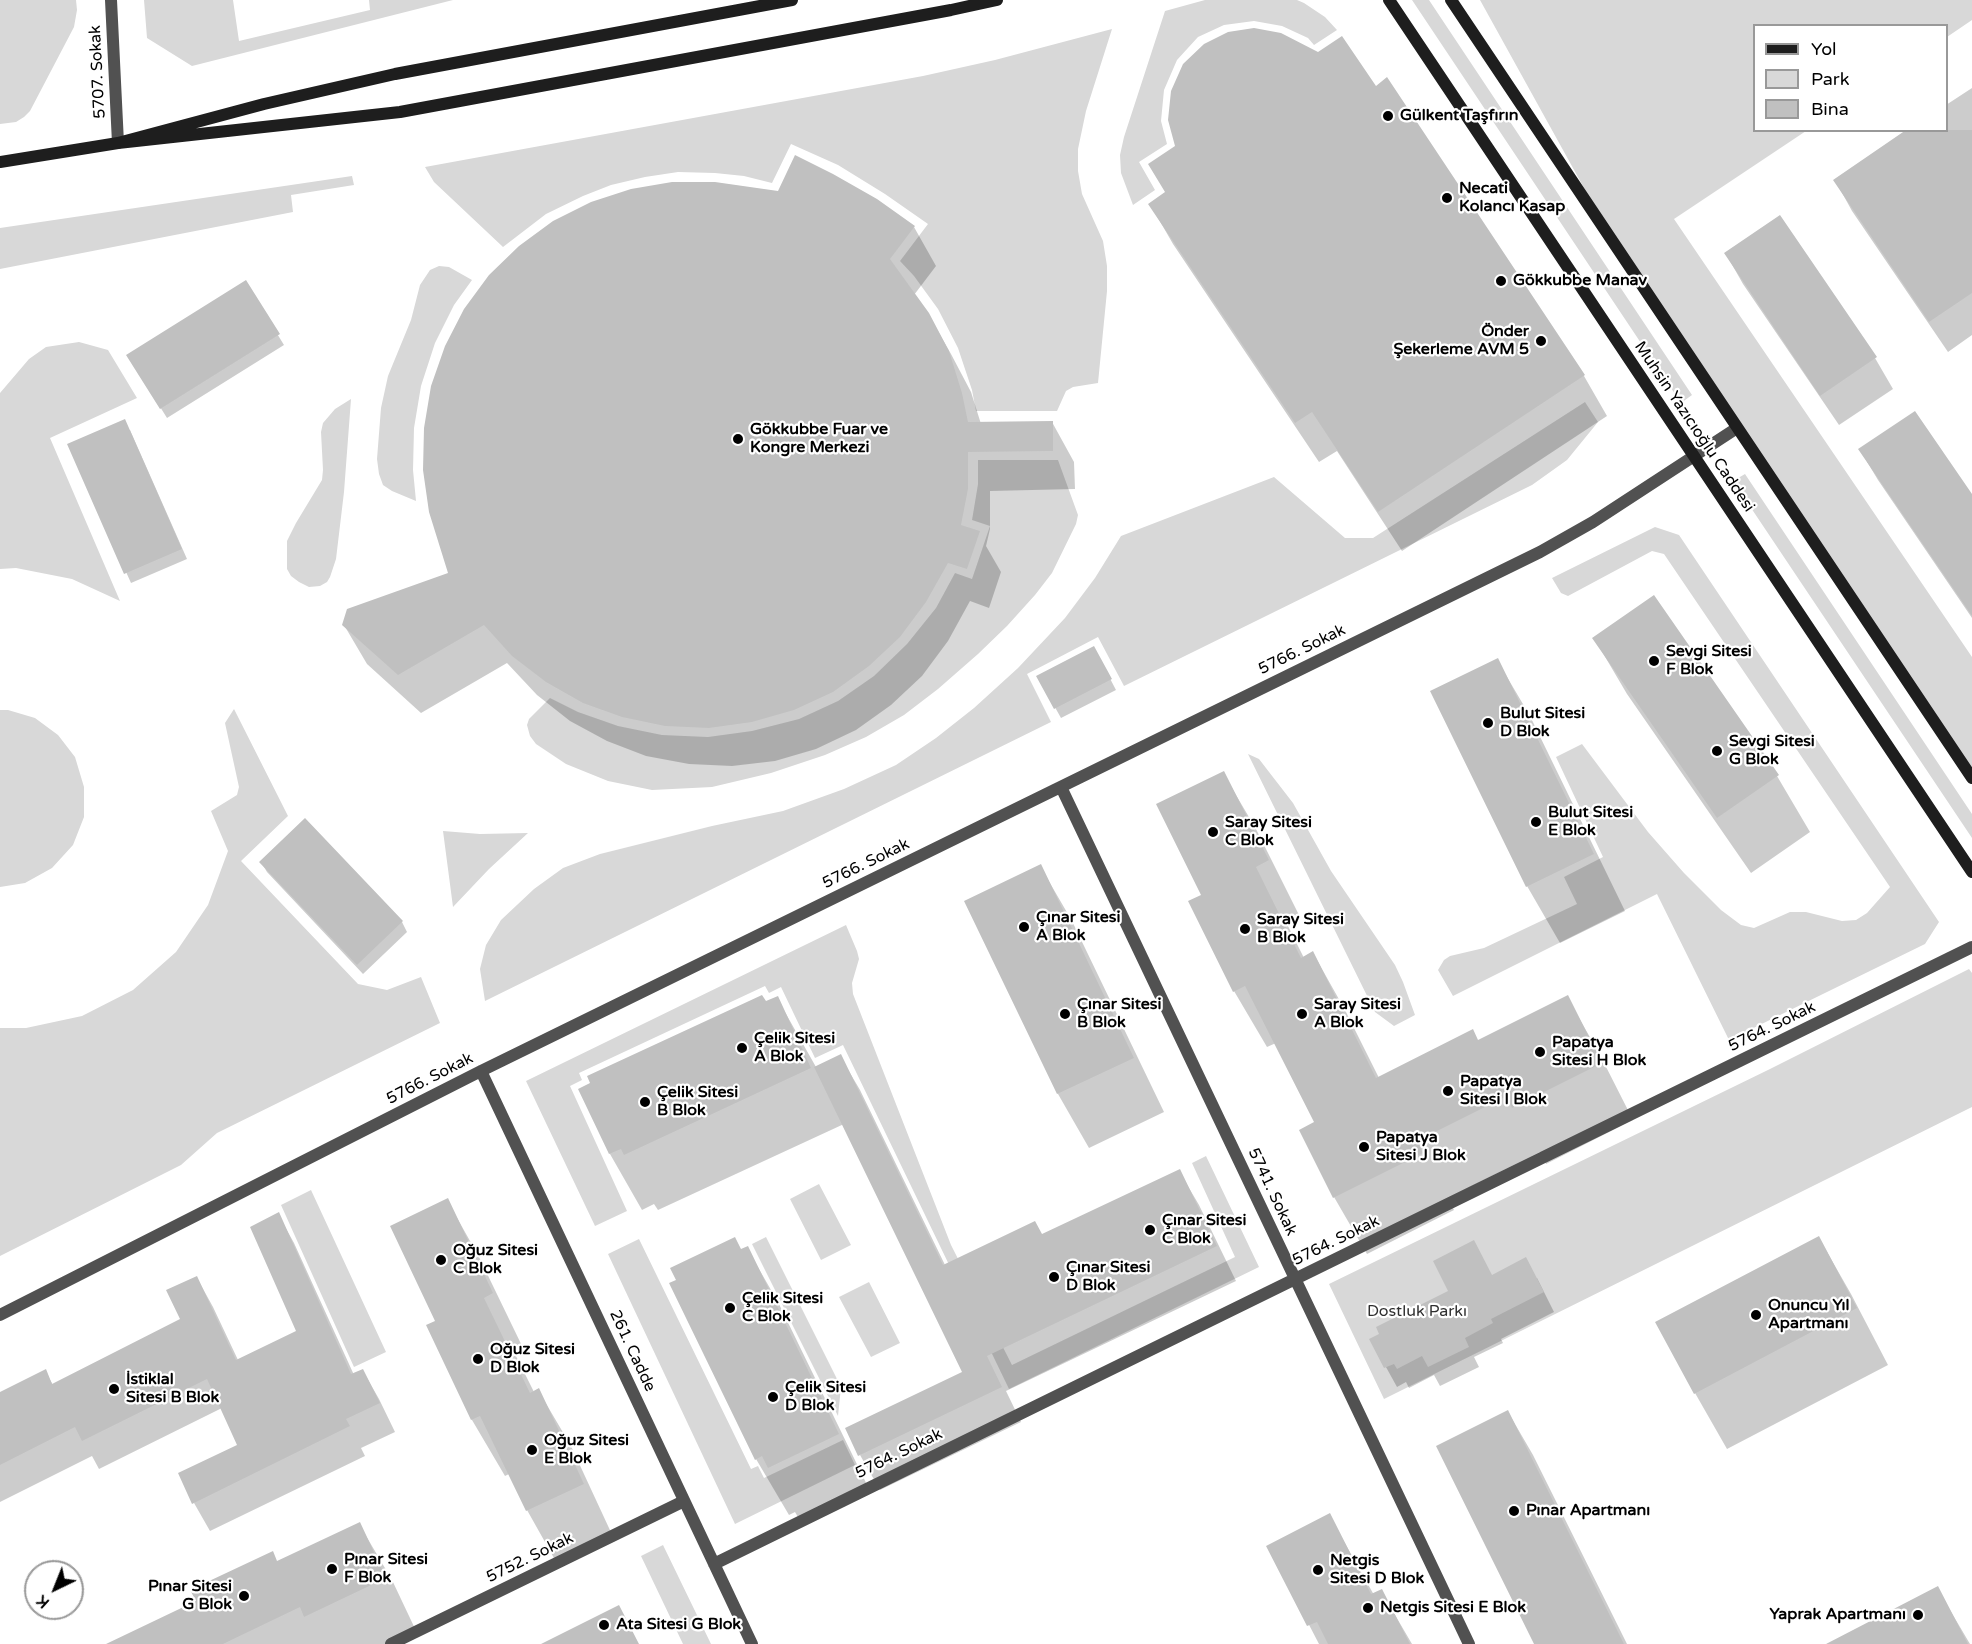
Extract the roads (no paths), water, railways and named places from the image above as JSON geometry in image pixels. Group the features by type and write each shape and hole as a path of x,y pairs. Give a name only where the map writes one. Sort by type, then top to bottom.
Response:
{"main road":[{"path":"118,143 264,104 395,74 792,0"},
{"path":"0,162 118,143 399,112 997,0"},
{"name":"Muhsin Yazıcıoğlu Caddesi","path":"1389,0 1972,872"},
{"path":"1451,0 1972,778"}],"street":[{"name":"5707. Sokak","path":"111,0 118,143"},
{"name":"5766. Sokak","path":"0,1316 481,1071 1540,552 1593,522 1737,428"},
{"name":"5741. Sokak","path":"1061,787 1469,1644"},
{"name":"5764. Sokak","path":"714,1564 1972,947"},
{"name":"261. Cadde","path":"481,1071 752,1644"},
{"name":"5752. Sokak","path":"390,1644 684,1501"}],"place":[{"name":"Gülkent Taşfırın","path":"1388,116"},
{"name":"Necati Kolancı Kasap","path":"1447,198"},
{"name":"Gökkubbe Manav","path":"1501,281"},
{"name":"Önder Şekerleme AVM 5","path":"1541,341"},
{"name":"Gökkubbe Fuar ve Kongre Merkezi","path":"738,439"},
{"name":"Sevgi Sitesi F Blok","path":"1654,661"},
{"name":"Bulut Sitesi D Blok","path":"1488,723"},
{"name":"Sevgi Sitesi G Blok","path":"1717,751"},
{"name":"Bulut Sitesi E Blok","path":"1536,822"},
{"name":"Saray Sitesi C Blok","path":"1213,832"},
{"name":"Çınar Sitesi A Blok","path":"1024,927"},
{"name":"Saray Sitesi B Blok","path":"1245,929"},
{"name":"Çınar Sitesi B Blok","path":"1065,1014"},
{"name":"Saray Sitesi A Blok","path":"1302,1014"},
{"name":"Çelik Sitesi A Blok","path":"742,1048"},
{"name":"Papatya Sitesi H Blok","path":"1540,1052"},
{"name":"Papatya Sitesi I Blok","path":"1448,1091"},
{"name":"Çelik Sitesi B Blok","path":"645,1102"},
{"name":"Papatya Sitesi J Blok","path":"1364,1147"},
{"name":"Çınar Sitesi C Blok","path":"1150,1230"},
{"name":"Oğuz Sitesi C Blok","path":"441,1260"},
{"name":"Çınar Sitesi D Blok","path":"1054,1277"},
{"name":"Çelik Sitesi C Blok","path":"730,1308"},
{"name":"Onuncu Yıl Apartmanı","path":"1756,1315"},
{"name":"Oğuz Sitesi D Blok","path":"478,1359"},
{"name":"İstiklal Sitesi B Blok","path":"114,1389"},
{"name":"Çelik Sitesi D Blok","path":"773,1397"},
{"name":"Oğuz Sitesi E Blok","path":"532,1450"},
{"name":"Pınar Apartmanı","path":"1514,1511"},
{"name":"Pınar Sitesi F Blok","path":"332,1569"},
{"name":"Netgis Sitesi D Blok","path":"1318,1570"},
{"name":"Pınar Sitesi G Blok","path":"244,1596"},
{"name":"Netgis Sitesi E Blok","path":"1368,1608"},
{"name":"Yaprak Apartmanı","path":"1918,1615"},
{"name":"Ata Sitesi G Blok","path":"604,1625"}],"park label":[{"name":"Dostluk Parkı","path":"1417,1312"}]}
